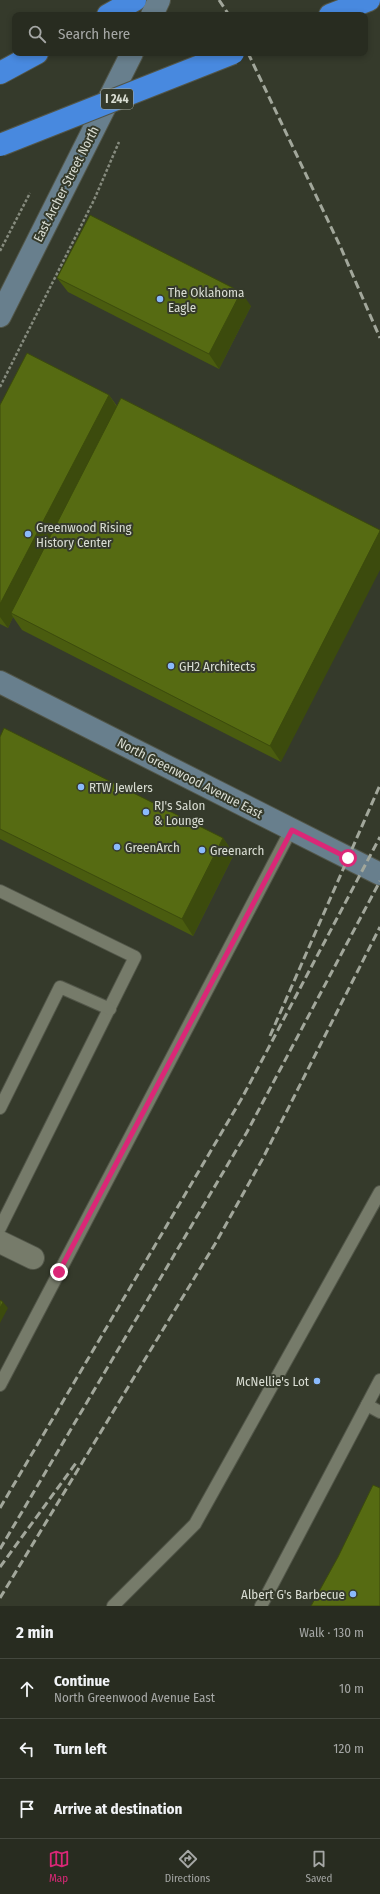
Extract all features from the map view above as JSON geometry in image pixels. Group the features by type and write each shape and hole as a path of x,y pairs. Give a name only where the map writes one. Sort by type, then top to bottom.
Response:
{"highway":[{"path":"113,12 135,0"},
{"path":"338,12 368,0"},
{"path":"0,73 31,56"},
{"name":"I 244","path":"0,145 226,56"}],"street":[{"path":"153,12 159,0"},
{"name":"East Archer Street North","path":"0,316 130,56"},
{"name":"North Greenwood Avenue East","path":"0,682 380,874"},
{"path":"0,1242 33,1258"}],"lane":[{"path":"0,1385 292,830"},
{"path":"0,891 135,957 0,1228"},
{"path":"0,1108 60,987 110,1009"},
{"path":"113,1606 195,1524 380,1192"},
{"path":"261,1606 380,1380"},
{"path":"367,1405 380,1412"}],"path":[{"path":"0,387 101,184"}],"building":[{"name":"The Oklahoma Eagle","path":"90,215 241,292 209,354 57,278"},
{"name":"Greenwood Rising History Center","path":"27,353 109,395 0,604 0,405"},
{"path":"121,398 380,530 270,746 11,613"},
{"name":"GreenArch","path":"4,728 223,838 182,919 0,829 0,737"},
{"path":"0,1300 3,1302 0,1308"},
{"path":"373,1485 380,1488 380,1606 311,1606 338,1557"}],"railway":[{"path":"219,0 227,12"},
{"path":"249,56 341,248 380,338"},
{"path":"270,1036 380,785"},
{"path":"0,1508 242,1098 380,837"},
{"path":"0,1549 247,1132 380,881"},
{"path":"0,1598 215,1244 262,1160 380,927"},
{"path":"0,1567 76,1463"}],"place":[{"name":"The Oklahoma Eagle","path":"160,299"},
{"name":"Greenwood Rising History Center","path":"28,534"},
{"name":"GH2 Architects","path":"171,666"},
{"name":"RTW Jewlers","path":"81,787"},
{"name":"RJ's Salon & Lounge","path":"146,812"},
{"name":"GreenArch","path":"117,847"},
{"name":"Greenarch","path":"202,850"},
{"name":"McNellie's Lot","path":"317,1381"},
{"name":"Albert G's Barbecue","path":"353,1594"}],"route":[{"path":"59,1272 292,830 348,858"}]}
